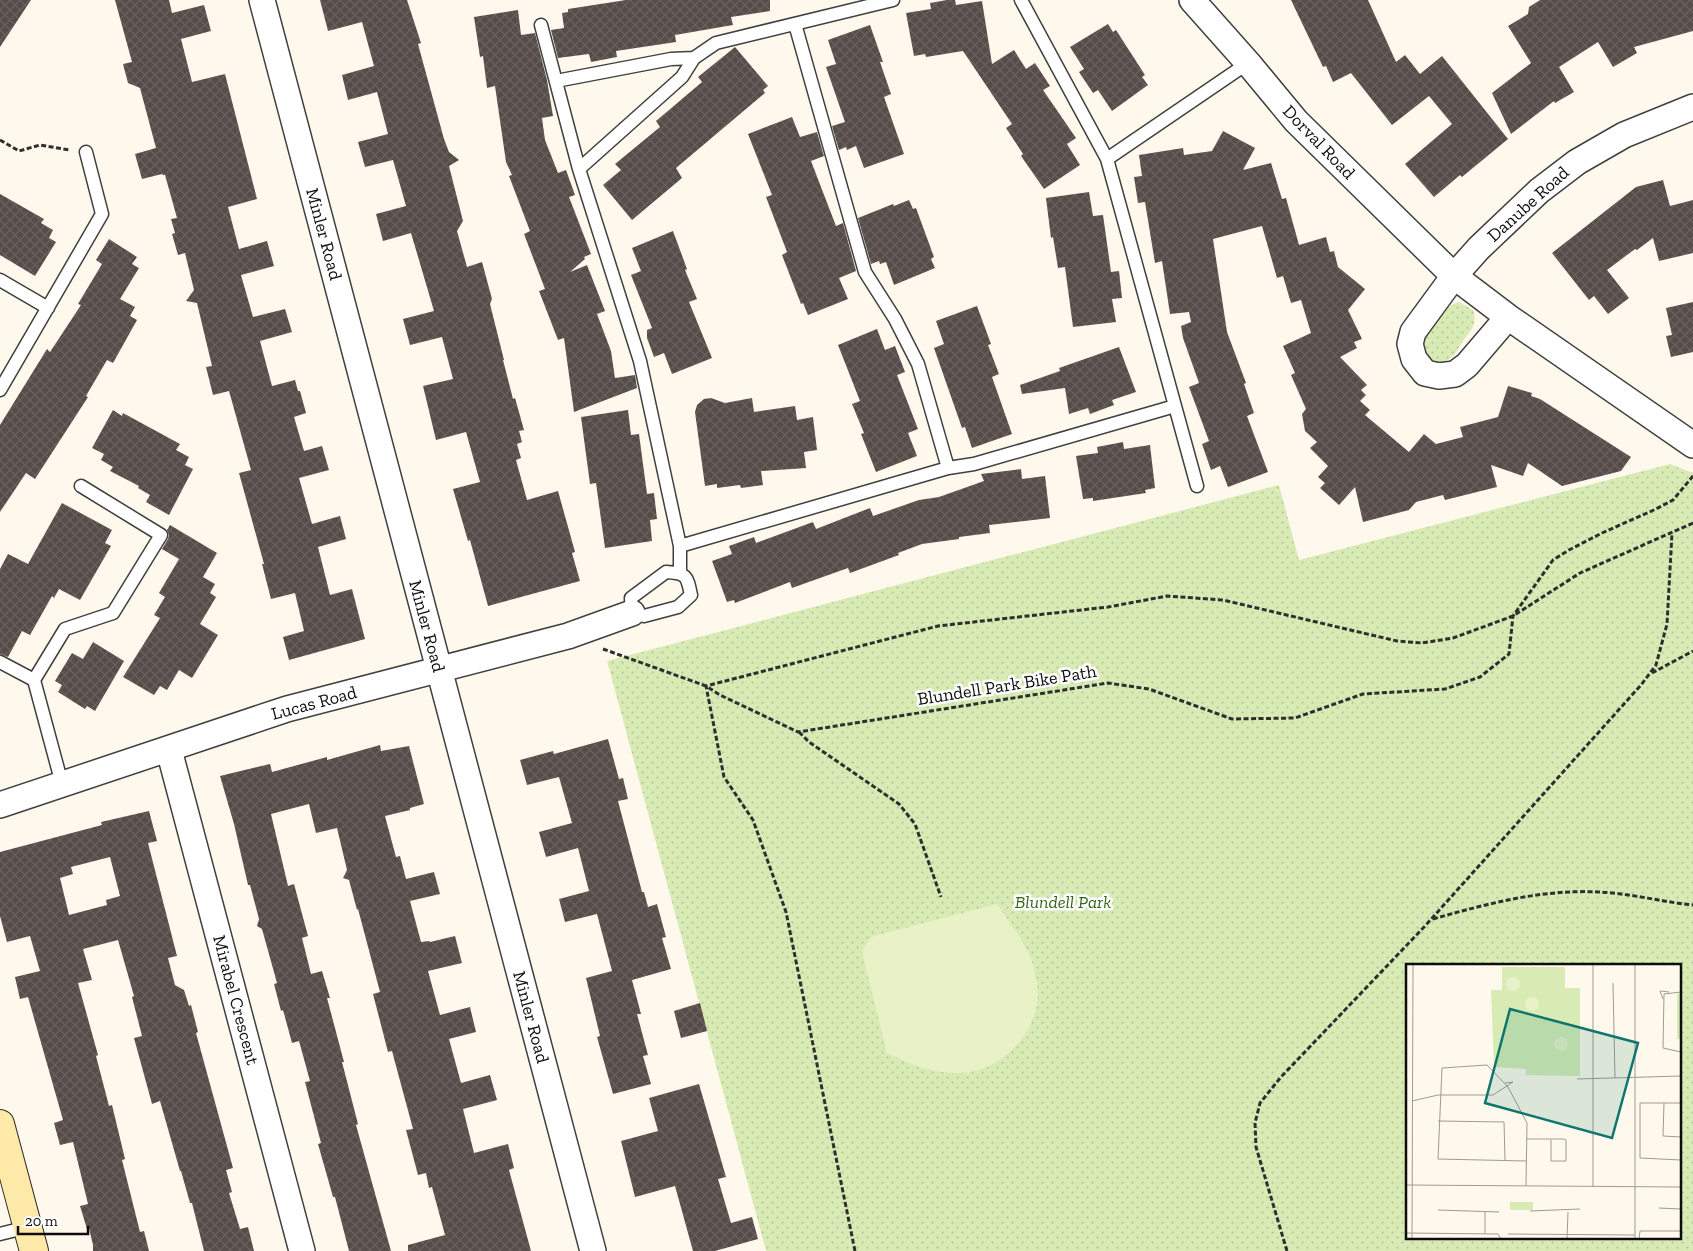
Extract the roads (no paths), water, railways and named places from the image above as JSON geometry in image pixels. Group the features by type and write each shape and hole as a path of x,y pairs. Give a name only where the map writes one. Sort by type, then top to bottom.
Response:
{"main road":[{"path":"0,1124 31,1239"}],"street":[{"name":"Minler Road","path":"262,0 593,1251"},
{"name":"Dorval Road","path":"1192,0 1296,121 1454,276 1508,317 1693,445"},
{"name":"Danube Road","path":"1454,276 1539,191 1577,162 1624,135 1693,108"},
{"path":"1454,276 1413,332 1410,344 1414,359 1425,373 1440,376 1455,374 1467,365 1508,317"},
{"name":"Lucas Road","path":"0,804 169,750 287,709 568,636 632,612"},
{"name":"Mirabel Crescent","path":"169,750 302,1251"}],"lane":[{"path":"579,169 682,77 694,58 716,43 893,0"},
{"path":"1021,0 1107,159 1197,486"},
{"path":"795,24 865,272 895,319 918,364 948,468"},
{"path":"541,25 579,169 640,361 680,546 680,573"},
{"path":"556,81 670,59 694,58"},
{"path":"1107,159 1248,63"},
{"path":"0,390 102,214 86,152"},
{"path":"0,280 48,308"},
{"path":"680,546 948,468 974,464 1175,406"},
{"path":"62,784 34,680 65,629 113,613 161,535 81,486"},
{"path":"666,572 680,573 688,580 691,595 678,607 644,616 632,612 632,598 666,572"},
{"path":"0,662 34,680"},
{"path":"0,1234 31,1239"}],"park label":[{"name":"Blundell Park","path":"1063,902"}]}
